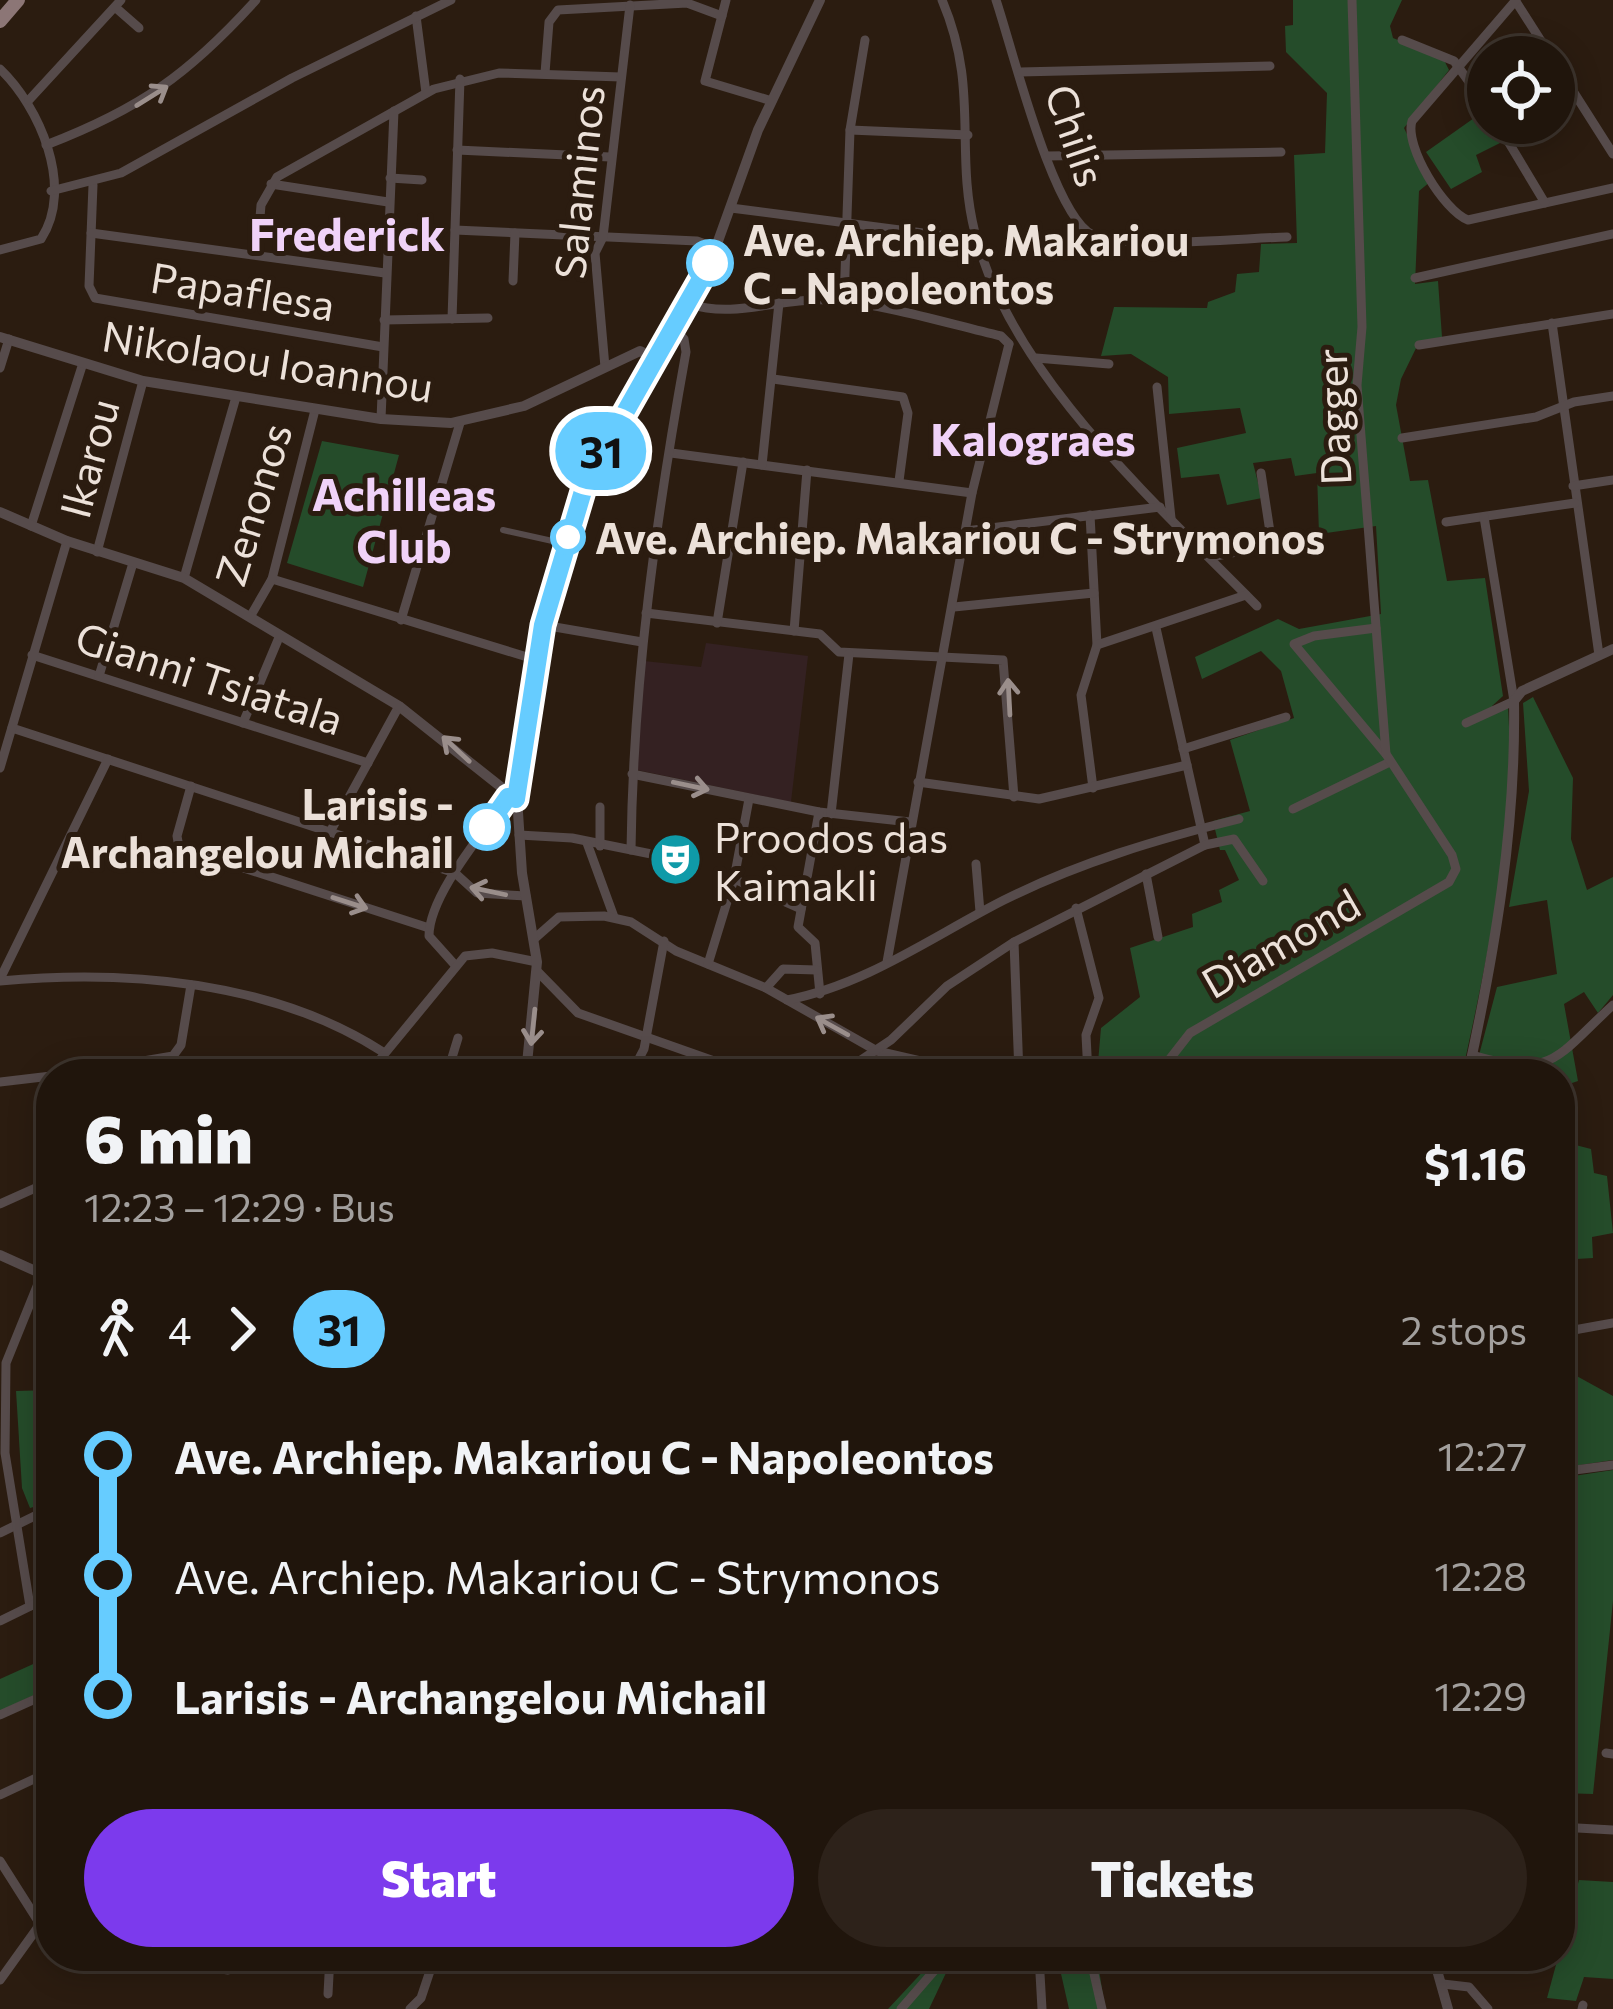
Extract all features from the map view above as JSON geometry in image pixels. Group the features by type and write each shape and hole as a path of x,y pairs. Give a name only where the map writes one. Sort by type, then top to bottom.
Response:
{"main road":[{"path":"0,21 18,0"}],"street":[{"path":"46,145 116,117 167,87 208,53 256,0"},
{"path":"51,190 92,184 451,0"},
{"path":"726,0 705,81 772,101"},
{"path":"528,1059 537,967 512,798 543,625 586,481 690,304 772,101 820,0"},
{"path":"886,962 972,493 1010,336 977,240 964,64 942,0"},
{"name":"Chilis","path":"996,0 1067,210 1098,237 1287,237"},
{"name":"Dagger","path":"1352,0 1362,327 1357,385 1388,758 1452,855 1456,869 1449,882"},
{"path":"1613,154 1516,0 1412,121 1414,148 1458,216 1479,220 1613,188"},
{"path":"29,100 118,3 139,28"},
{"path":"545,74 549,22 555,11 687,3 722,16"},
{"name":"Salaminos","path":"605,367 595,253 603,237 630,5"},
{"path":"416,16 426,93"},
{"path":"844,302 850,130 865,40"},
{"path":"1402,40 1461,68 1467,77"},
{"path":"1019,72 1270,66"},
{"path":"0,69 29,100 46,145 51,190 44,234 26,247 0,250"},
{"path":"257,255 261,206 271,184 426,93 460,80 545,74 621,77"},
{"path":"452,319 460,80"},
{"path":"381,419 394,111"},
{"path":"850,130 968,135"},
{"path":"1510,144 1545,202"},
{"path":"457,150 610,157"},
{"path":"1047,157 1281,152"},
{"path":"390,178 422,180"},
{"path":"92,184 91,233 385,273"},
{"path":"271,184 388,202"},
{"path":"731,208 846,227 977,240"},
{"path":"455,230 697,241 716,248"},
{"name":"Papaflesa","path":"91,233 92,296 383,347"},
{"path":"513,281 515,233"},
{"path":"1415,278 1613,234"},
{"path":"388,245 423,250"},
{"path":"690,304 718,312 779,303 844,302 1010,336 1036,358 1160,507 1257,606"},
{"path":"762,465 779,303"},
{"path":"1419,345 1613,314"},
{"path":"383,320 488,318"},
{"path":"1552,323 1599,655"},
{"path":"632,850 632,774 642,642 653,542 686,349 674,328"},
{"path":"0,368 5,338"},
{"name":"Nikolaou Ioannou","path":"5,338 143,381 381,419 460,423 524,406 640,351 657,358"},
{"path":"1036,358 1109,364"},
{"path":"31,526 82,364"},
{"path":"773,379 903,397 908,413 899,482"},
{"name":"Ikarou","path":"97,552 143,381"},
{"path":"1157,387 1171,518"},
{"path":"1402,438 1536,417 1613,396"},
{"path":"184,578 236,397"},
{"name":"Zenonos","path":"250,617 272,579 316,410"},
{"path":"401,620 460,423"},
{"path":"671,453 972,493"},
{"path":"716,623 743,462"},
{"path":"794,631 807,470"},
{"path":"1211,557 1270,548 1274,539 1261,473"},
{"path":"1573,485 1613,480"},
{"path":"1446,522 1575,503"},
{"path":"966,531 1160,507"},
{"path":"0,512 97,552 184,578 399,706 442,736 512,798"},
{"path":"1090,515 1097,645 1081,695 1093,788"},
{"path":"1471,1059 1508,859 1516,775 1514,700 1507,681 1484,517"},
{"path":"503,530 566,544"},
{"path":"0,768 67,541"},
{"path":"99,676 133,562"},
{"path":"272,579 537,660"},
{"path":"953,607 1094,593"},
{"path":"1097,645 1246,595"},
{"path":"646,614 825,636 835,650 849,654 1000,658 1006,663 1014,797"},
{"path":"543,625 642,642"},
{"path":"1156,628 1205,845"},
{"path":"1293,809 1388,758 1294,644 1314,636 1376,628"},
{"path":"243,723 280,635"},
{"path":"1466,723 1613,649"},
{"path":"820,994 814,943 798,930 825,813 849,654"},
{"name":"Gianni Tsiatala","path":"32,655 368,763"},
{"path":"330,832 399,706"},
{"path":"1183,749 1286,717"},
{"path":"12,728 455,873 478,893 526,896"},
{"path":"108,759 0,980 85,975 191,986 312,1018 383,1052"},
{"path":"918,782 1047,798 1186,765"},
{"path":"632,774 825,813 910,822"},
{"path":"191,787 177,836 179,847 428,928"},
{"path":"455,965 433,942 428,928 455,873 512,798"},
{"path":"708,964 734,879 749,799"},
{"path":"600,807 600,846"},
{"path":"787,1000 820,994 1063,874 1239,820"},
{"path":"519,836 586,842 686,862"},
{"path":"864,1059 947,986 1014,942 1205,845 1234,839 1263,881"},
{"path":"586,842 614,917"},
{"path":"976,864 980,913"},
{"path":"1146,874 1159,937"},
{"path":"734,879 801,909"},
{"name":"Diamond","path":"1170,1059 1190,1033 1449,882"},
{"path":"1076,908 1099,998 1087,1029 1088,1059"},
{"path":"534,939 559,917 614,917 766,988 877,1051 912,1059"},
{"path":"640,1059 664,940"},
{"path":"1014,942 1018,1059"},
{"path":"378,1059 455,965 475,953 537,967 578,1013 709,1059"},
{"path":"766,988 783,969 817,970"},
{"path":"155,1059 173,1056 181,1045 191,986"},
{"path":"1548,1059 1613,1004"},
{"path":"452,1059 458,1038"},
{"path":"1472,1055 1486,1059"},
{"path":"0,1082 36,1078"},
{"path":"0,1204 36,1188"},
{"path":"0,1255 36,1271"},
{"path":"29,1606 3,1454 4,1349 36,1293"},
{"path":"1575,1330 1613,1323"},
{"path":"1575,1470 1613,1465"},
{"path":"0,1534 36,1516"},
{"path":"0,1621 36,1603"},
{"path":"0,1715 36,1699"},
{"path":"0,1795 36,1778"},
{"path":"1575,1828 1613,1830"},
{"path":"2,1868 36,1918"},
{"path":"0,1980 36,1930"},
{"path":"328,1994 329,1971"},
{"path":"410,2009 421,1998 430,1971"},
{"path":"901,2009 934,1971"},
{"path":"1041,1971 1042,2009"},
{"path":"1093,1971 1102,2009"},
{"path":"1438,1971 1448,2009"},
{"path":"1443,1984 1468,1987 1488,2009"}],"shaded area":[{"path":"706,643 808,656 791,802 637,770 644,661 701,667"}],"green space":[{"path":"1293,0 1402,0 1390,26 1393,38 1443,58 1449,70 1404,128 1430,182 1419,191 1415,284 1438,281 1442,337 1419,342 1401,379 1396,405 1410,481 1428,480 1447,581 1485,578 1503,696 1492,706 1495,711 1508,706 1508,799 1490,938 1465,1059 1098,1059 1101,1028 1140,997 1130,948 1193,927 1192,914 1222,902 1219,890 1239,880 1225,850 1220,850 1213,821 1250,811 1230,740 1294,718 1281,671 1261,651 1202,679 1195,657 1278,619 1299,629 1381,614 1376,526 1319,534 1317,473 1295,476 1291,458 1253,463 1262,498 1227,505 1219,474 1181,478 1177,448 1246,433 1240,408 1169,414 1168,377 1131,354 1101,356 1114,307 1207,308 1208,302 1235,292 1237,274 1259,272 1261,244 1297,243 1294,155 1325,153 1327,93 1286,52 1285,26 1293,25"},
{"path":"1467,123 1467,144 1498,144 1476,155 1482,172 1451,189 1426,152"},
{"path":"322,441 399,455 363,587 287,563"},
{"path":"1533,697 1573,778 1571,839 1587,890 1613,877 1613,995 1598,1013 1584,992 1564,1004 1574,1059 1478,1059 1497,987 1557,974 1547,900 1509,907 1529,791 1523,703"},
{"path":"1575,1145 1591,1149 1594,1173 1607,1176 1613,1233 1592,1237 1593,1258 1575,1259"},
{"path":"1575,1375 1613,1396 1613,1460 1575,1466"},
{"path":"36,1390 36,1506 30,1508 22,1488 16,1391"},
{"path":"1613,1470 1613,1601 1593,1794 1575,1793 1575,1476"},
{"path":"36,1663 36,1694 0,1711 0,1679"},
{"path":"1579,1880 1613,1882 1613,1979 1584,1977 1576,2001 1547,1998 1554,1971 1575,1971"},
{"path":"923,1971 947,1971 929,2009 888,2009"},
{"path":"1060,1971 1099,1971 1105,2009 1069,2009"}],"bus line":[{"name":"31","path":"487,827 508,797 516,799 519,752 543,625 586,481 710,263"}],"place":[{"name":"Ave. Archiep. Makariou C - Napoleontos","path":"710,263"},
{"name":"Ave. Archiep. Makariou C - Strymonos","path":"568,537"},
{"name":"Larisis - Archangelou Michail","path":"487,827"},
{"name":"Proodos das Kaimakli","path":"675,860"}],"district":[{"name":"Frederick","path":"347,232"},
{"name":"Kalograes","path":"1033,437"},
{"name":"Achilleas Club","path":"404,518"}]}
